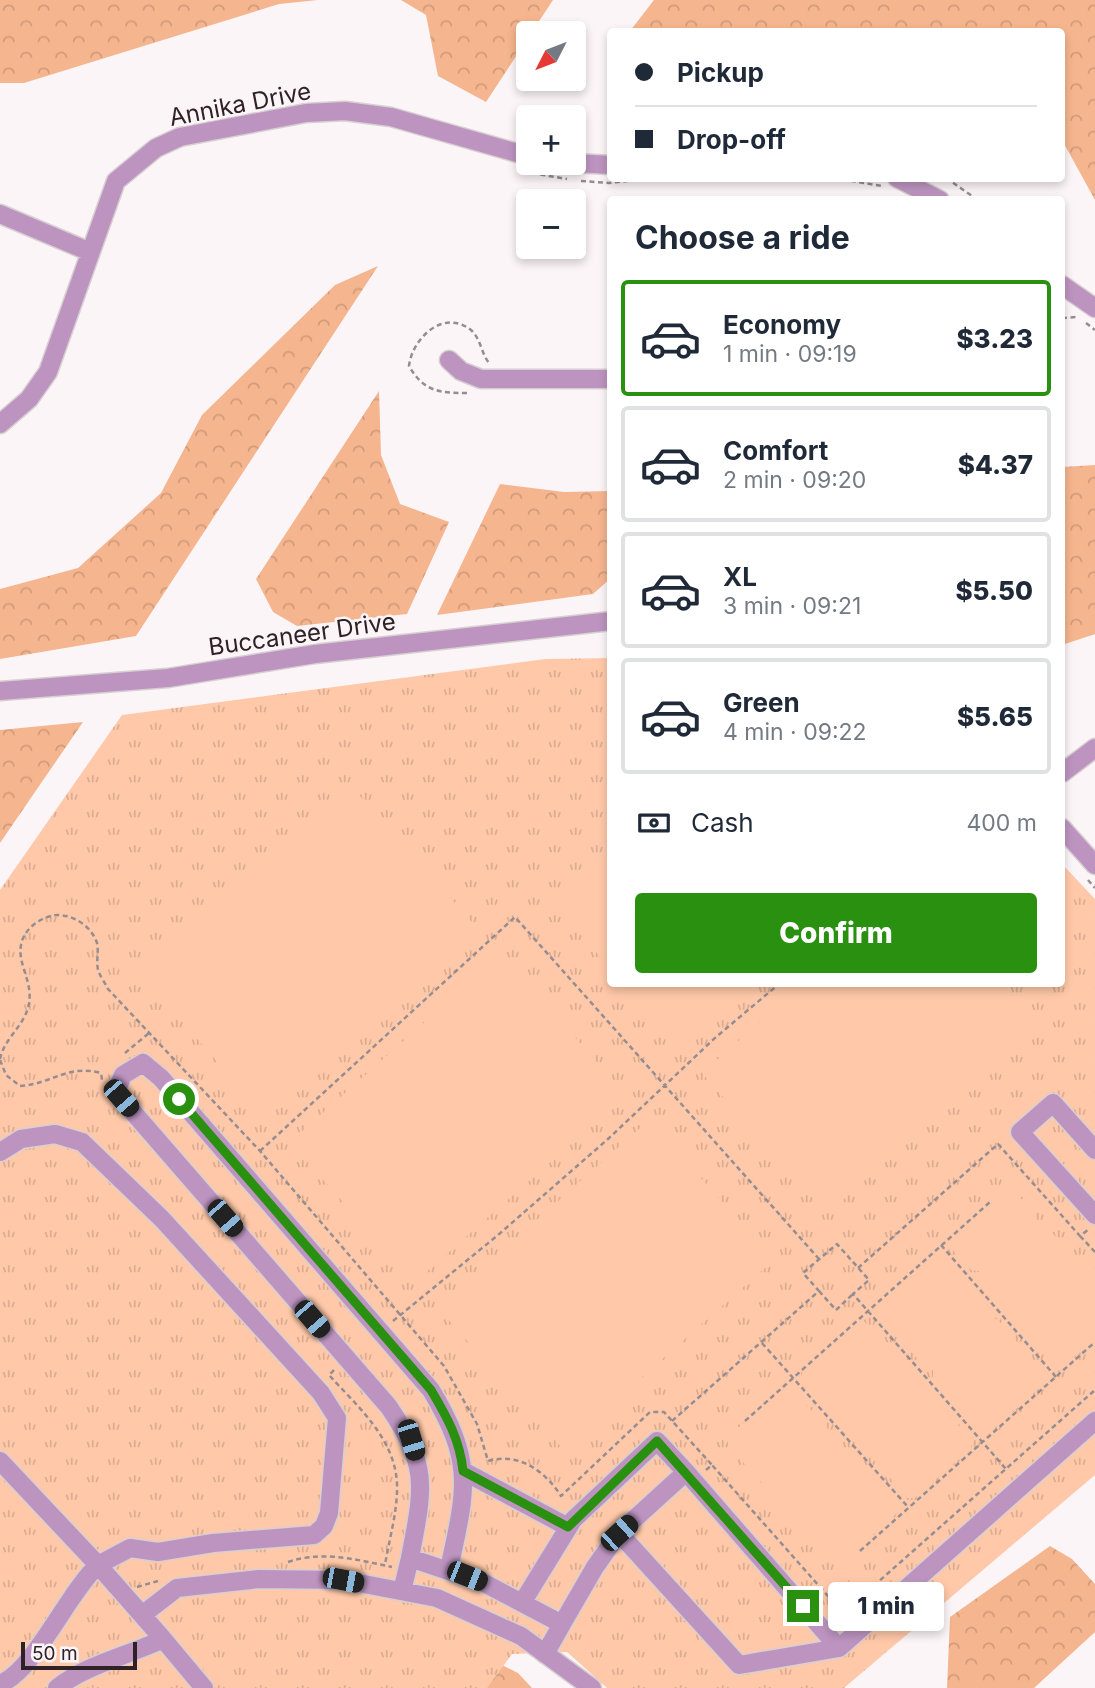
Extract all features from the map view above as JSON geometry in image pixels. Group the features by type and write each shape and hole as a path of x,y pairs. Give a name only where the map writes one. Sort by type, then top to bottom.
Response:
{"street":[{"name":"Annika Drive","path":"0,424 29,399 48,372 88,251 116,181 156,148 180,137 306,113 345,111 391,117 516,153"},
{"path":"586,164 607,165"},
{"path":"892,183 929,196"},
{"path":"0,214 88,251"},
{"path":"1065,288 1095,308"},
{"path":"449,360 471,376 481,379 607,379"},
{"name":"Buccaneer Drive","path":"0,691 168,678 329,652 607,621"},
{"path":"1065,771 1095,748"},
{"path":"1065,831 1095,866"},
{"path":"402,1591 418,1513 421,1472 411,1440 389,1407 119,1096 118,1087 133,1067 143,1063 161,1078 431,1390 449,1420 461,1451 463,1471 460,1513 449,1569"},
{"path":"1094,1221 1020,1132 1053,1103 1095,1150"},
{"path":"0,1152 21,1139 55,1134 82,1142 162,1219 321,1393 337,1418 330,1513 324,1526 314,1535 213,1543 158,1552 130,1548 98,1565 82,1580 18,1673 0,1684"},
{"path":"619,1533 739,1665 839,1648 1095,1421"},
{"path":"522,1604 568,1527 657,1441 839,1648"},
{"path":"0,1461 98,1565 204,1688"},
{"path":"463,1471 568,1527"},
{"path":"545,1654 595,1567 619,1533 686,1472"},
{"path":"410,1558 449,1569 562,1624"},
{"path":"142,1615 177,1588 259,1579 343,1580 437,1598 521,1636 592,1688"},
{"path":"58,1688 75,1674 125,1657 163,1639"}],"path":[{"path":"952,182 972,196"},
{"path":"1065,318 1076,317"},
{"path":"260,1152 515,917 820,1259"},
{"path":"381,1331 608,1139 664,1083 776,987"},
{"path":"0,1060 6,1075 20,1086 41,1085 58,1075 82,1068 101,1073 103,1089"},
{"path":"858,1268 998,1144 1095,1252"},
{"path":"745,1421 990,1202"},
{"path":"1080,1236 1094,1221"},
{"path":"837,1244 869,1280 835,1310 803,1273 820,1259 837,1244"},
{"path":"941,1245 1056,1377"},
{"path":"672,1421 819,1291"},
{"path":"853,1294 1006,1469"},
{"path":"400,1315 460,1390 477,1424 488,1461 500,1457 520,1461 547,1475 561,1496 650,1412 664,1412 712,1465"},
{"path":"761,1342 908,1507"},
{"path":"860,1551 1095,1342"},
{"path":"347,1359 329,1375 382,1435 397,1484 385,1565"}],"green space":[{"path":"0,0 318,0 279,4 24,83 0,83"},
{"path":"401,0 553,0 539,21 516,21 516,56 486,102 438,76 426,15"},
{"path":"654,0 1095,0 1095,200 1065,145 1065,28 632,28"},
{"path":"378,266 136,636 0,659 0,589 78,568 161,493 202,415 335,285"},
{"path":"379,391 381,455 400,504 449,522 407,614 297,626 273,612 256,579"},
{"path":"1095,465 1095,634 1065,644 1065,467"},
{"path":"500,484 564,492 607,491 607,582 593,594 437,615"},
{"path":"607,658 607,987 1065,987 1065,867 1095,899 1095,1475 844,1688 607,1688 567,1652 512,1654 487,1688 0,1688 0,890 122,715 545,659"},
{"path":"83,722 0,843 0,730"},
{"path":"352,787 477,928 265,1116 141,975"},
{"path":"607,859 607,965 554,905"},
{"path":"501,954 626,1095 414,1283 290,1142"},
{"path":"626,987 745,987 678,1046"},
{"path":"800,987 1004,987 1039,1026 827,1214 702,1073"},
{"path":"649,1120 774,1260 562,1448 438,1308"},
{"path":"1007,1190 1013,1190 1036,1215 1036,1221 1042,1221 1064,1246 1064,1252 1071,1253 1095,1284 1095,1338 1063,1367 1055,1367 1035,1342 1035,1335 1028,1335 1006,1311 1007,1303 999,1302 979,1278 979,1271 971,1270 950,1247 950,1239"},
{"path":"933,1256 939,1256 962,1281 962,1287 968,1287 990,1312 990,1319 997,1319 1019,1344 1018,1350 1025,1351 1047,1375 1046,1382 989,1433 982,1433 961,1408 961,1402 954,1401 933,1377 933,1370 926,1369 905,1344 905,1337 897,1336 877,1314 877,1305"},
{"path":"858,1321 864,1321 887,1346 887,1352 893,1353 915,1377 915,1384 922,1384 944,1409 943,1415 950,1416 972,1441 971,1448 915,1498 907,1498 886,1473 886,1467 879,1466 858,1442 858,1435 851,1434 830,1410 830,1403 822,1402 802,1379 802,1371"},
{"path":"784,1387 790,1387 813,1412 813,1418 819,1419 841,1443 841,1450 848,1450 870,1475 869,1481 875,1482 898,1507 897,1513 840,1564 833,1564 812,1539 812,1533 805,1532 783,1508 784,1501 776,1500 756,1476 756,1469 748,1468 728,1445 728,1437"},
{"path":"1050,1546 1072,1559 1095,1584 1095,1632 1034,1688 947,1688 950,1617"},
{"path":"478,1653 518,1673 532,1688 441,1688"}],"route":[{"path":"179,1099 431,1390 449,1420 461,1451 463,1471 568,1527 657,1441 803,1606"}]}
